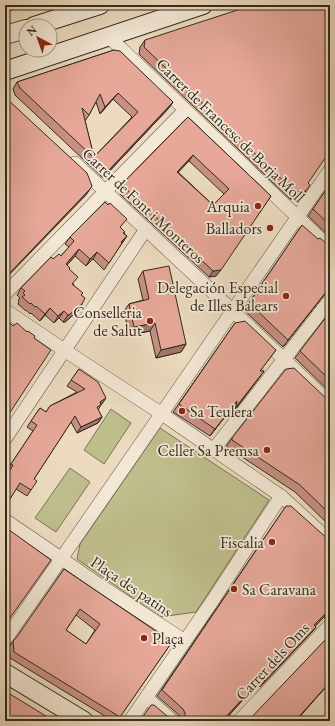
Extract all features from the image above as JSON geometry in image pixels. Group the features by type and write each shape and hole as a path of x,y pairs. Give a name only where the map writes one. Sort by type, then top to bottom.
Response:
{"main road":[{"path":"58,18 100,5"},
{"path":"5,71 203,5"},
{"path":"5,35 18,31"},
{"path":"5,672 84,721"}],"street":[{"name":"Carrer de Francesc de Borja Moll","path":"108,36 330,248"},
{"path":"5,294 185,110"},
{"name":"Carrer de Font i Monteros","path":"66,155 330,403"},
{"path":"5,640 330,170"},
{"path":"5,439 146,229"},
{"path":"214,449 330,300"},
{"path":"5,310 214,449 281,496 330,541"},
{"path":"130,721 185,641 230,582 281,496"},
{"name":"Plaça des patins","path":"5,520 98,584 185,641"},
{"name":"Carrer dels Oms","path":"239,721 305,644 330,625"},
{"path":"147,698 173,721"}],"shaded area":[{"path":"111,409 131,423 104,464 84,450"},
{"path":"160,428 269,500 196,612 160,617 77,559 80,544"},
{"path":"70,468 90,482 56,532 35,518"}],"building":[{"path":"5,5 15,5 5,8"},
{"path":"253,5 330,5 330,151 308,183 310,185 306,191 295,192 144,47 145,40"},
{"path":"114,50 120,51 173,102 108,171 20,88 17,82","holes":["118,93 138,112 94,157 82,108 89,115 100,94 105,107"]},
{"path":"7,99 87,173 92,186 5,278 5,100"},
{"path":"188,117 271,196 221,270 213,271 124,187 124,182","holes":["193,155 229,189 213,205 177,172"]},
{"path":"330,184 330,225 313,209"},
{"path":"105,202 108,205 110,203 127,219 120,227 125,232 123,233 127,236 121,242 122,243 109,263 97,252 90,259 79,249 66,264 78,277 72,284 83,293 81,295 85,298 82,304 69,315 64,311 58,316 50,308 45,314 22,297 25,295 23,293 25,291 21,288 51,257 53,259 59,254 61,256 74,241 70,237"},
{"name":"Delegación Especial de Illes Balears","path":"302,225 330,247 330,287 288,340 249,303"},
{"name":"Conselleria de Salut","path":"169,266 186,344 161,350 155,323 134,327 129,304 149,299 143,271"},
{"path":"330,312 330,380 300,351"},
{"path":"5,318 13,326 17,323 51,350 5,420"},
{"path":"245,321 276,350 260,371 264,371 236,407 237,401 215,429 179,404 235,323"},
{"path":"294,368 330,402 330,514 300,485 232,440 232,438 286,369"},
{"path":"79,369 98,382 106,398 100,402 101,405 97,407 102,417 81,427 75,416 34,479 37,481 31,490 20,483 10,499 5,495 5,478 13,465 11,464 37,425 31,421 40,408 46,412 50,406 85,389 71,380"},
{"path":"286,506 291,506 330,541 330,612 328,611 314,625 316,627 265,681 262,678 222,721 182,721 184,720 185,716 183,709 162,690"},
{"path":"5,527 51,560 5,625"},
{"path":"64,569 172,642 120,717 14,652 13,641","holes":["80,609 100,624 86,644 66,630"]},
{"path":"327,638 330,641 330,682 295,721 248,721"},
{"path":"5,691 54,721 5,721"},
{"path":"151,705 154,705 173,721 140,721"}],"place":[{"name":"Arquia","path":"258,206"},
{"name":"Balladors","path":"270,228"},
{"name":"Delegación Especial de Illes Balears","path":"286,296"},
{"name":"Conselleria de Salut","path":"150,321"},
{"name":"Sa Teulera","path":"182,411"},
{"name":"Celler Sa Premsa","path":"267,450"},
{"name":"Fiscalia","path":"272,542"},
{"name":"Sa Caravana","path":"234,589"},
{"name":"Plaça","path":"144,638"}]}
